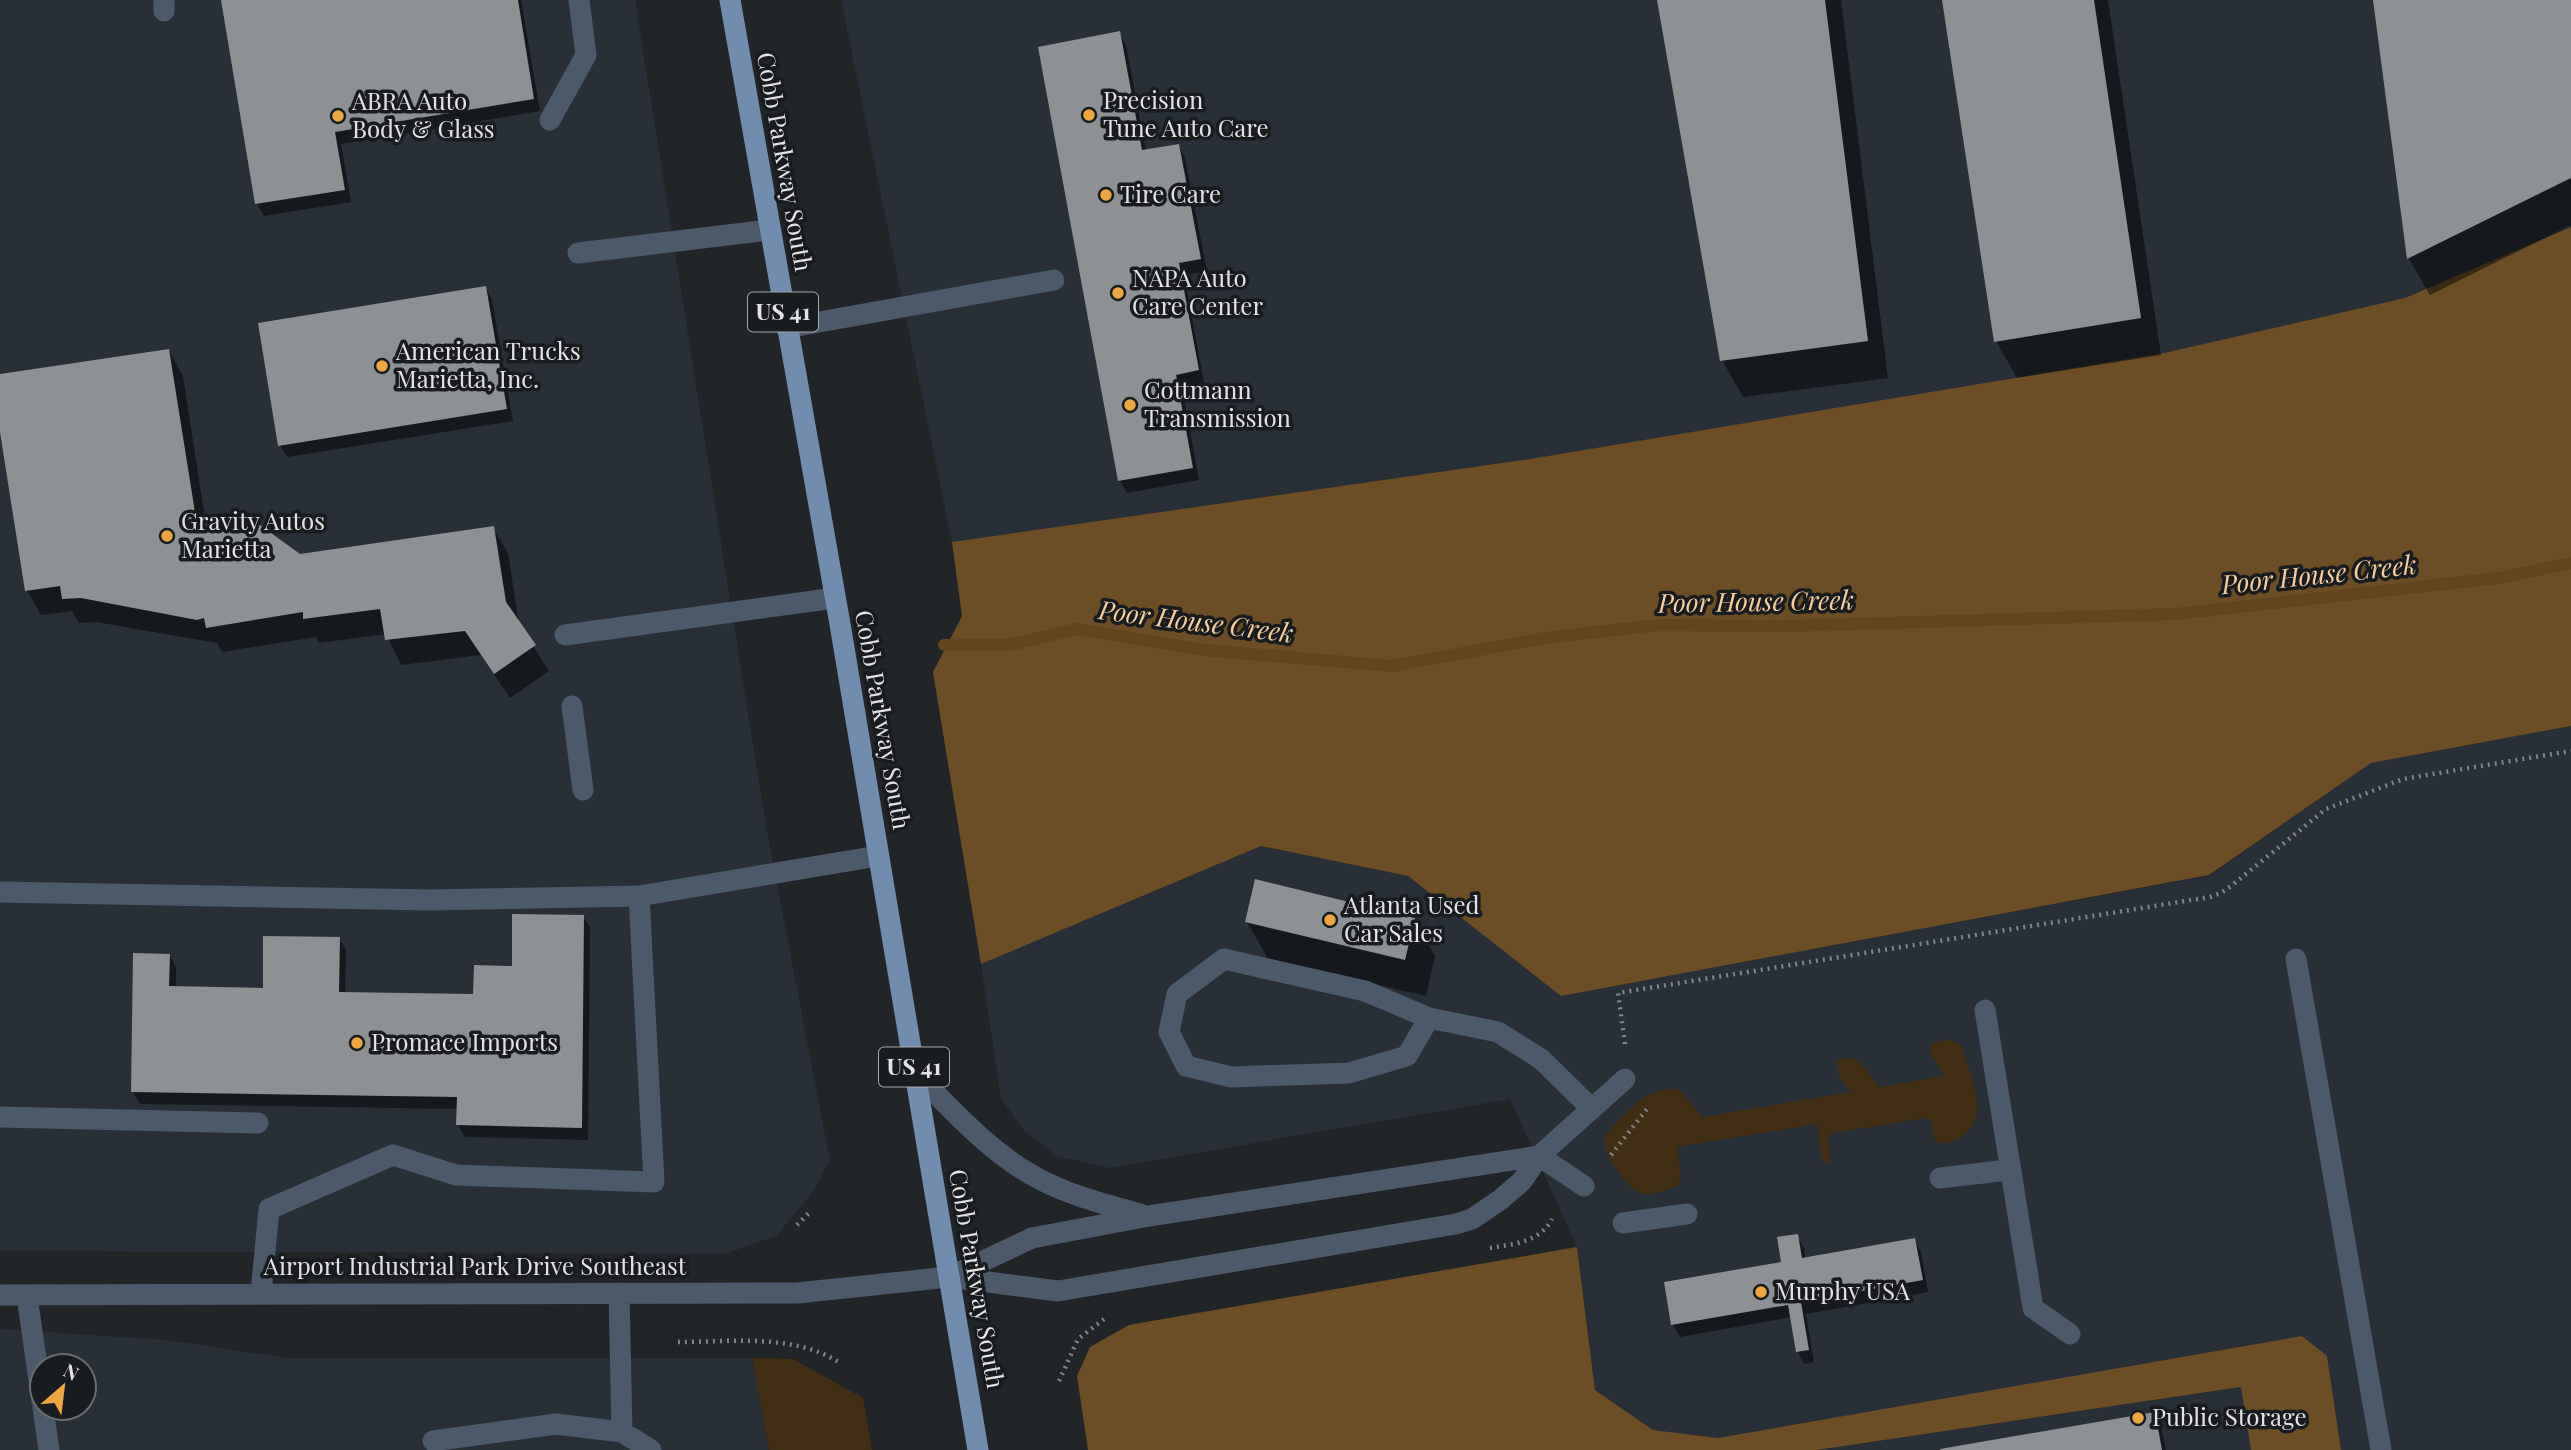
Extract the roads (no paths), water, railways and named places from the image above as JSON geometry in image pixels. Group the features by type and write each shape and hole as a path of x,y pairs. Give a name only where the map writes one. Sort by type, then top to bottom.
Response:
{"main road":[{"name":"Cobb Parkway South","path":"730,0 835,598 978,1450"}],"street":[{"path":"550,120 586,55 579,0"},
{"path":"578,253 769,230"},
{"path":"786,328 1054,280"},
{"path":"565,635 835,598"},
{"path":"572,706 583,790"},
{"path":"0,892 429,900 639,896 878,856"},
{"path":"261,1293 269,1209 393,1155 456,1175 654,1182 639,896"},
{"path":"1429,1018 1407,1056 1349,1073 1231,1077 1186,1066 1169,1032 1177,994 1224,959 1365,991 1429,1018 1498,1032 1541,1059 1592,1109"},
{"path":"2296,959 2381,1450"},
{"path":"1984,1010 2033,1308 2070,1334"},
{"path":"915,1072 993,1146 1030,1174 1088,1200 1149,1216"},
{"path":"949,1277 1058,1291 1455,1224 1472,1219 1500,1200 1522,1181 1539,1156 1625,1079"},
{"path":"0,1117 258,1123"},
{"path":"949,1277 1032,1238 1149,1216 1539,1156 1584,1186"},
{"path":"1940,1178 2009,1170"},
{"path":"1623,1223 1687,1214"},
{"name":"Airport Industrial Park Drive Southeast","path":"0,1295 797,1293 949,1277"},
{"path":"619,1293 622,1432"},
{"path":"27,1296 35,1352"},
{"path":"45,1422 49,1450"},
{"path":"433,1441 556,1424 622,1432 651,1450"}],"waterway":[{"name":"Poor House Creek","path":"944,645 1013,644 1076,629 1204,650 1392,666 1545,638 1657,625 1787,626 2176,614 2499,578 2571,563"}],"place":[{"name":"Precision Tune Auto Care","path":"1089,115"},
{"name":"ABRA Auto Body & Glass","path":"338,116"},
{"name":"Tire Care","path":"1106,195"},
{"name":"NAPA Auto Care Center","path":"1118,293"},
{"name":"American Trucks Marietta, Inc.","path":"382,366"},
{"name":"Cottmann Transmission","path":"1130,405"},
{"name":"Gravity Autos Marietta","path":"167,536"},
{"name":"Atlanta Used Car Sales","path":"1330,920"},
{"name":"Promace Imports","path":"357,1043"},
{"name":"Murphy USA","path":"1761,1292"},
{"name":"Public Storage","path":"2138,1418"}]}
